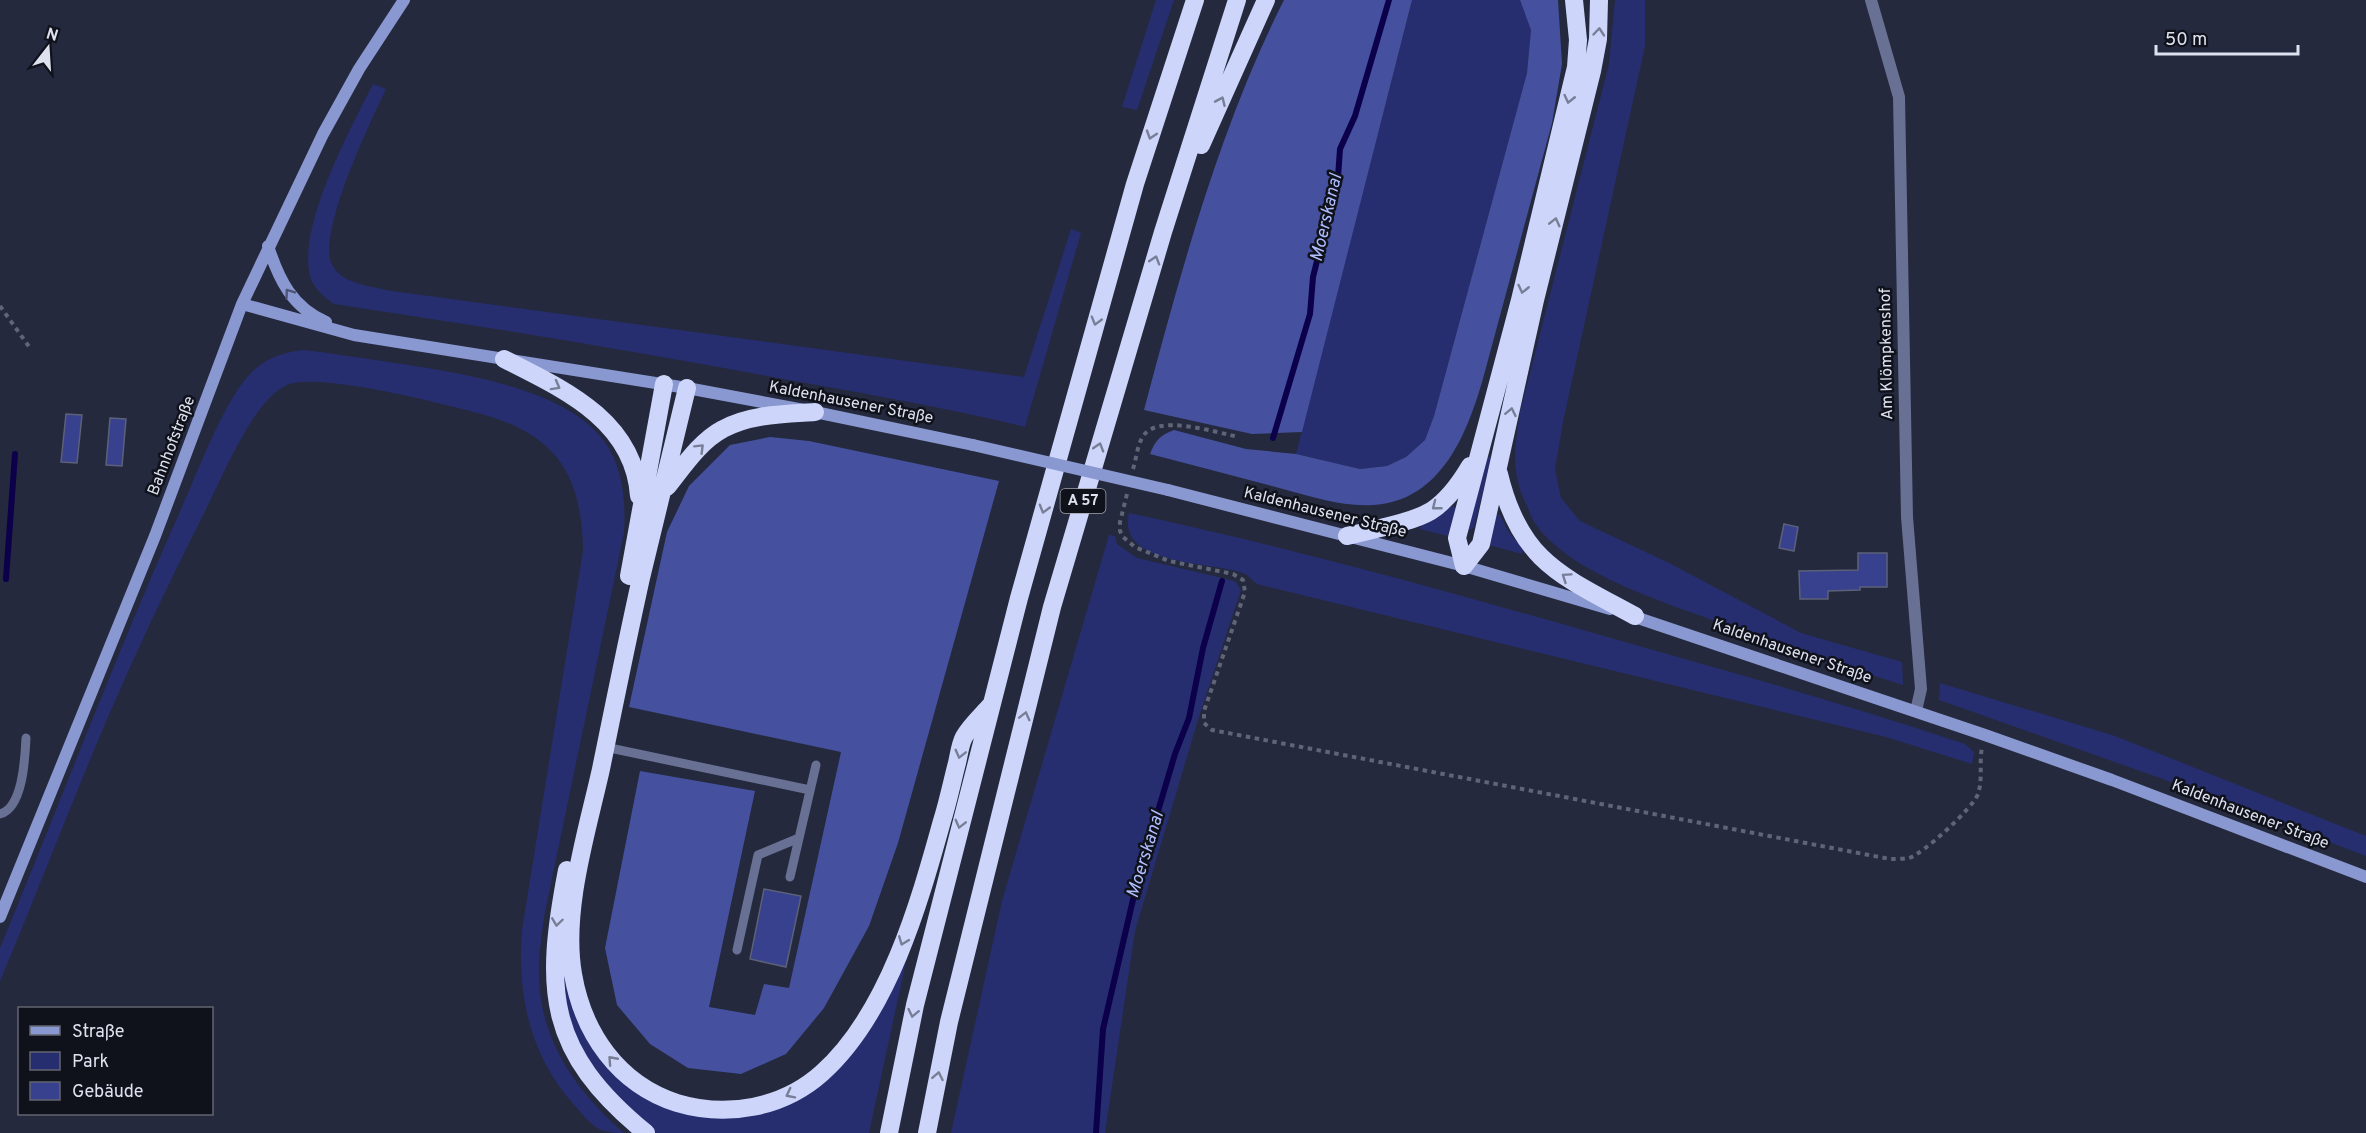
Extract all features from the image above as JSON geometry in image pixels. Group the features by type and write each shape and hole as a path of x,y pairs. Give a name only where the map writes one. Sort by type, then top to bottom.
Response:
{"highway":[{"name":"A 57","path":"889,1133 915,1005 990,706 1135,184 1195,0"},
{"name":"A 57","path":"927,1133 949,1023 1052,607 1163,232 1237,0"},
{"path":"1163,232 1266,0"},
{"path":"1464,566 1457,538 1520,300 1576,68 1578,40 1574,0"},
{"path":"1464,566 1481,544 1535,300 1592,71 1598,39 1599,0"},
{"path":"504,359 580,400 602,417 617,434 631,460 639,486 641,515"},
{"path":"646,1133 608,1098 575,1055 564,1030 554,974 557,921 641,515 664,384"},
{"path":"687,388 640,582 573,909 573,972 583,1014 604,1051 636,1083 658,1095 697,1108 744,1109 769,1103 788,1095 820,1075 852,1040 867,1018 895,960 923,886 964,737 990,706"},
{"path":"663,493 683,466 721,429 741,421 775,415 815,412"},
{"path":"1347,536 1397,523 1430,511 1455,489 1482,443"},
{"path":"1498,469 1506,503 1520,531 1542,560 1568,579 1635,616"}],"main road":[{"name":"Bahnhofstraße","path":"0,917 151,547 242,304 323,134 359,69 404,0"},
{"path":"268,246 281,281 299,306 315,317 354,335"},
{"name":"Kaldenhausener Straße","path":"242,304 354,335 687,388 973,445 1168,490 1464,566 1635,616 1916,711 2123,784 2366,877"}],"street":[{"name":"Am Klömpkenshof","path":"1871,0 1899,97 1907,517 1921,689 1916,711"}],"lane":[{"path":"0,814 12,806 24,773 26,738"},
{"path":"605,747 810,790"},
{"path":"790,877 816,765"},
{"path":"737,950 758,855 799,838"}],"path":[{"path":"0,306 30,348"},
{"path":"1131,477 1142,437 1150,428 1176,424 1239,437"},
{"path":"1128,487 1120,531 1128,541 1146,553 1169,561 1233,574 1243,580 1245,592 1204,711 1204,723 1212,730 1890,860 1909,858 1919,853 1969,809 1977,797 1980,784 1980,756 1985,735"}],"green space":[{"path":"1156,0 1174,0 1137,110 1122,107"},
{"path":"1412,0 1520,0 1531,30 1527,73 1434,416 1425,440 1406,457 1387,466 1360,469 1296,454"},
{"path":"1615,0 1645,0 1645,46 1563,422 1555,469 1561,498 1580,521 1669,563 1801,633 1902,662 1903,685 1753,635 1637,592 1570,557 1552,542 1532,519 1516,471 1520,412 1609,64"},
{"path":"373,84 386,89 340,197 330,242 330,259 335,269 343,277 380,289 1024,377 1071,229 1081,233 1025,427 910,402 679,360 334,304 316,288 311,280 308,255 312,231 328,178"},
{"path":"303,350 444,371 535,394 586,422 604,441 615,462 624,497 624,533 544,917 539,969 541,1000 546,1022 564,1063 591,1100 624,1133 607,1132 596,1127 560,1087 537,1046 525,1002 522,978 522,930 583,551 577,498 569,477 558,459 543,443 501,420 474,412 379,390 325,382 287,385 263,405 231,458 133,661 91,757 0,981 0,948 135,616 221,418 240,386 261,364 288,352"},
{"path":"1490,456 1474,527 1470,530 1468,528 1487,458"},
{"path":"1453,506 1457,509 1448,536 1420,529 1421,524"},
{"path":"1129,513 1367,570 1830,701 1965,744 1974,752 1972,764 1886,737 1257,584 1245,574 1169,558 1151,552 1137,543 1129,530"},
{"path":"1497,514 1500,515 1508,531 1523,549 1522,554 1489,545"},
{"path":"1109,535 1115,536 1117,544 1137,558 1235,581 1241,590 1198,720 1135,931 1105,1133 951,1133 1002,901"},
{"path":"1940,683 2115,736 2366,836 2366,856 2160,778 1939,700"},
{"path":"566,929 578,1019 668,1107 804,1094 907,957 869,1133 656,1133 609,1090 576,1043 561,990"}],"shaded area":[{"path":"1284,0 1412,0 1302,432 1252,434 1144,410 1187,253 1221,150 1261,49"},
{"path":"1520,0 1558,0 1562,64 1552,123 1484,375 1470,419 1448,460 1434,477 1417,491 1397,501 1362,505 1316,498 1150,454 1159,439 1174,430 1246,449 1296,454 1360,469 1387,466 1406,457 1425,440 1434,416 1527,73 1531,30"},
{"path":"770,437 809,441 999,481 898,843 869,926 824,1008 786,1054 741,1074 688,1068 650,1044 617,1005 605,948 640,771 755,791 709,1007 755,1015 764,984 789,988 841,752 629,707 667,532 689,486 730,445"}],"building":[{"path":"66,414 82,415 77,463 61,462"},
{"path":"110,418 126,419 122,466 106,465"},
{"path":"1784,524 1798,527 1794,551 1779,548"},
{"path":"1858,553 1887,553 1887,587 1860,587 1860,590 1828,591 1828,599 1800,599 1799,571 1858,570"},
{"path":"764,889 801,896 786,967 750,959"}],"waterway":[{"name":"Moerskanal","path":"1273,438 1310,314 1313,277 1328,202 1338,177 1340,149 1355,116 1389,0"},
{"path":"6,579 15,454"},
{"name":"Moerskanal","path":"1096,1133 1103,1029 1138,878 1175,754 1189,718 1203,648 1222,581"}]}
